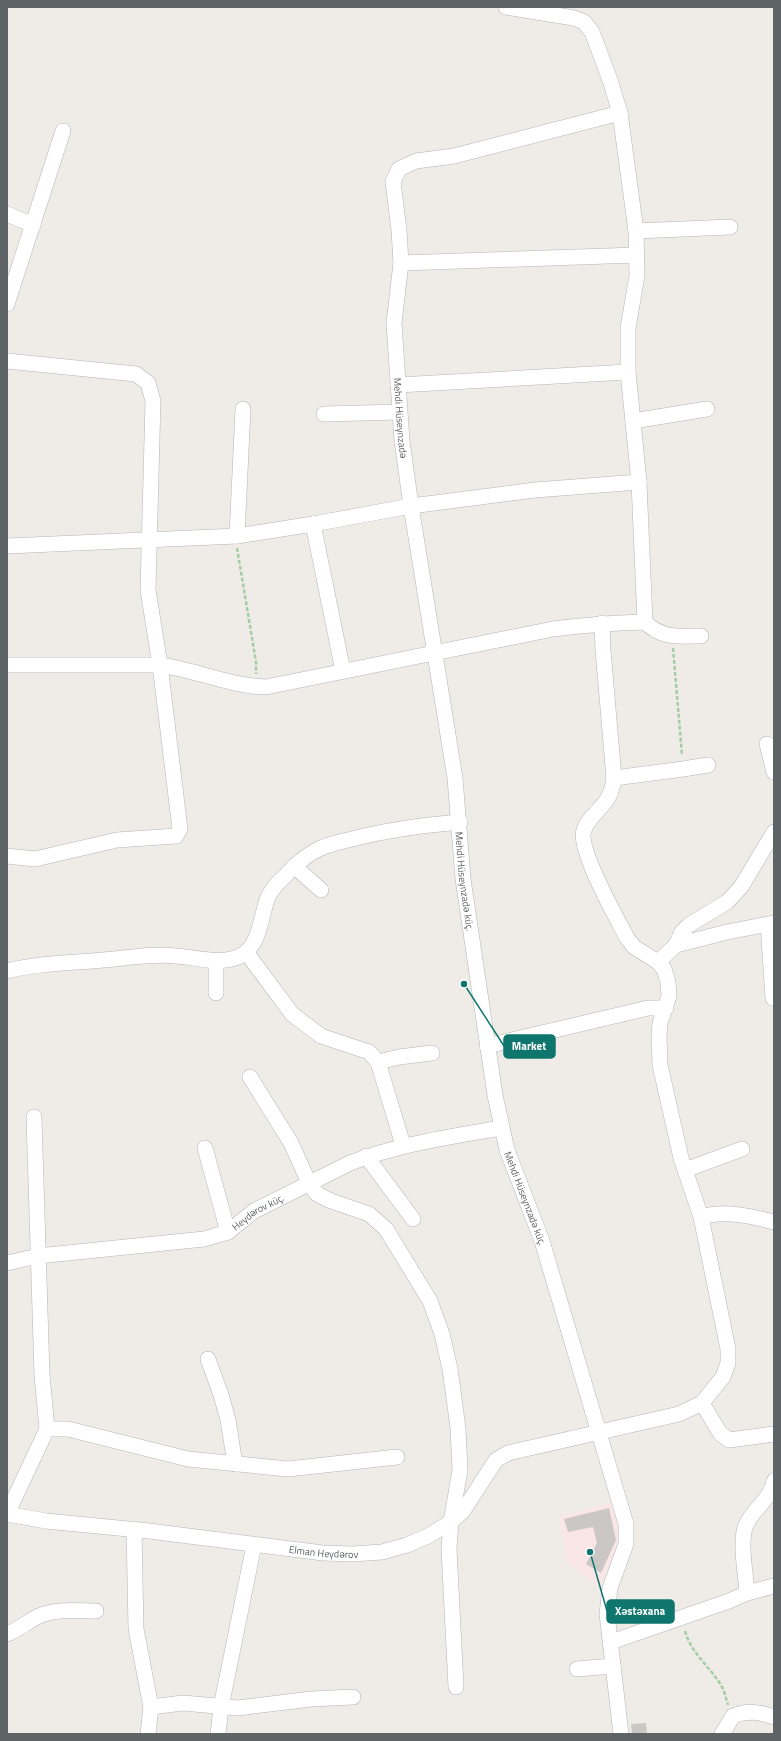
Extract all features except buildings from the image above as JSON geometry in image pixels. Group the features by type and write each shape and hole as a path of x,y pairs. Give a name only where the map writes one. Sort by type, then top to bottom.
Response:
{"street":[{"path":"506,7 574,18 584,22 592,32 610,80 620,113 636,231 637,276 628,328 628,372 639,482 645,622 653,630 661,634 672,636 701,636"},
{"name":"Mehdi Hüseynzadə","path":"434,653 411,506 399,412 394,323 400,263 399,230 393,182 399,169 416,161 454,156 620,113"},
{"path":"7,304 63,131"},
{"path":"7,214 33,225"},
{"path":"636,231 730,227"},
{"path":"400,263 637,255"},
{"path":"7,361 136,374 148,383 153,401 148,541 148,590 160,665 180,830 176,836 117,840 35,859 7,856"},
{"path":"398,385 628,372"},
{"path":"237,536 243,409"},
{"path":"633,421 706,409"},
{"path":"324,414 399,412"},
{"path":"7,546 237,536 411,506 535,490 639,482"},
{"path":"312,524 343,671"},
{"path":"7,666 160,665 181,668 231,682 256,686 279,685 553,629 602,623 645,622"},
{"path":"602,623 614,778 612,789 606,801 588,822 583,832 582,842 587,857 627,938 634,946 658,962 664,970 668,982 669,996 660,1023 660,1065 667,1101 685,1170 701,1217 728,1356 728,1363 723,1377 702,1403 720,1433 729,1440 774,1434"},
{"name":"Mehdi Hüseynzadə küç.","path":"434,653 455,778 460,822 463,879 487,1046 501,1128 513,1169 542,1241 626,1524 627,1535 624,1555 610,1588 607,1614 621,1734"},
{"path":"767,744 774,772"},
{"path":"614,778 683,770 708,765"},
{"path":"7,971 44,965 142,956 175,956 216,961 228,960 246,952 255,941 268,896 275,885 294,866 314,851 330,844 364,836 428,825 460,822"},
{"path":"658,962 676,946 682,932 688,925 727,902 741,888 774,832"},
{"path":"294,866 321,890"},
{"path":"676,946 727,932 771,923 773,998"},
{"path":"246,952 292,1014 321,1036 369,1052 378,1062 403,1145"},
{"path":"216,961 216,993"},
{"path":"487,1046 648,1008 666,1008"},
{"path":"378,1062 399,1057 432,1053"},
{"path":"250,1077 291,1143 309,1183 317,1194 330,1201 369,1214 386,1230 430,1301 442,1334 450,1369 458,1428 460,1470 451,1522 449,1549 456,1686"},
{"path":"7,1514 47,1429 42,1375 34,1117"},
{"name":"Heydərov küç.","path":"7,1263 38,1256 204,1239 228,1232 254,1211 366,1156 403,1145 501,1128"},
{"path":"205,1148 228,1232"},
{"path":"685,1170 742,1149"},
{"path":"366,1156 413,1219"},
{"path":"701,1217 710,1214 726,1214 749,1216 774,1222"},
{"path":"208,1359 222,1395 228,1420 234,1464"},
{"name":"Elman Heydərov","path":"7,1514 46,1521 134,1529 323,1553 353,1554 382,1552 406,1546 428,1536 451,1522 464,1511 496,1460 508,1453 679,1414 702,1403"},
{"path":"47,1429 68,1429 188,1459 288,1469 397,1457"},
{"path":"747,1593 743,1538 747,1524 769,1495 774,1482"},
{"path":"134,1529 136,1629 151,1707 148,1734"},
{"path":"218,1734 221,1706 254,1545"},
{"path":"610,1642 729,1601 747,1593 774,1586"},
{"path":"7,1634 49,1612 66,1610 96,1612"},
{"path":"578,1669 613,1666"},
{"path":"151,1707 183,1703 238,1708 353,1697"},
{"path":"722,1734 733,1716 744,1712 757,1712 774,1717"}],"path":[{"path":"237,536 238,556 256,662 256,686"},
{"path":"672,636 683,770"},
{"path":"681,1617 687,1640 694,1652 721,1685 733,1716"}],"shaded area":[{"path":"611,1503 621,1542 600,1587 567,1562 559,1517"}],"place":[{"name":"Market","path":"464,984"},
{"name":"Xəstəxana","path":"590,1552"}]}
